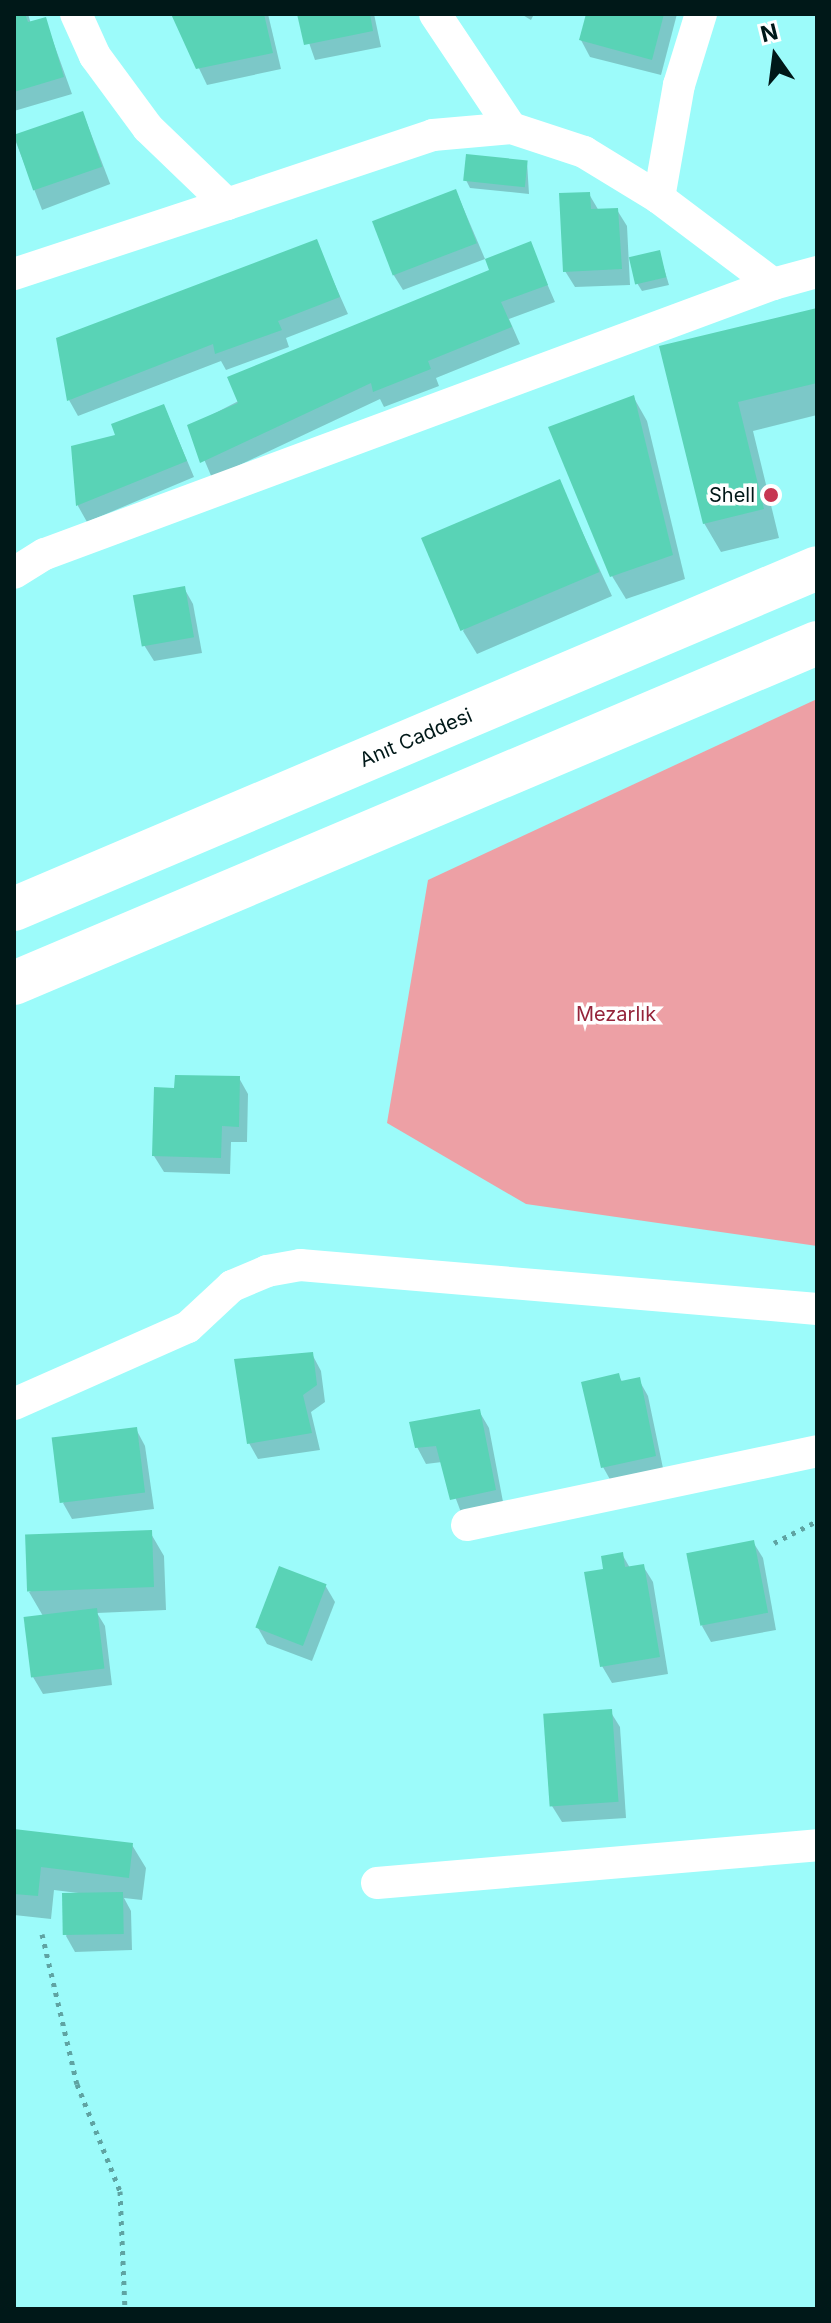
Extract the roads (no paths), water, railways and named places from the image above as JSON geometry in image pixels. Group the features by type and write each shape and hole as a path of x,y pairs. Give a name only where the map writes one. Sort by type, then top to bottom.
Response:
{"main road":[{"name":"Anıt Caddesi","path":"14,909 817,568"},
{"path":"14,983 817,643"}],"street":[{"path":"76,14 95,56 148,128 227,204"},
{"path":"435,14 511,128"},
{"path":"659,198 679,85 701,14"},
{"path":"14,274 433,135 511,128 584,152 659,198 773,284"},
{"path":"14,573 45,554 773,284 817,272"},
{"path":"14,1404 188,1327 232,1286 267,1271 300,1265 817,1309"},
{"path":"467,1525 817,1451"},
{"path":"377,1883 817,1845"}],"place":[{"name":"Shell","path":"771,495"}],"park label":[{"name":"Mezarlık","path":"616,1014"}]}
